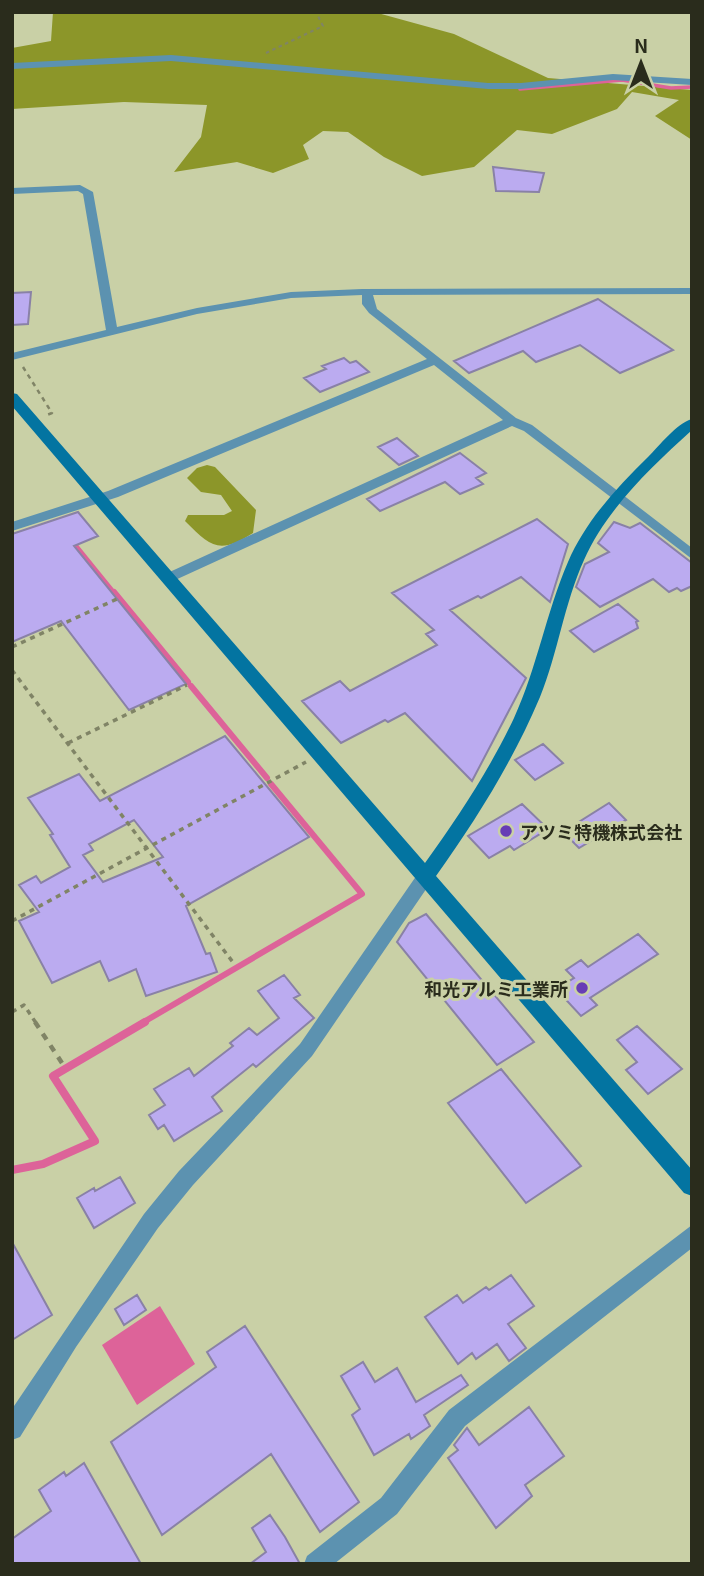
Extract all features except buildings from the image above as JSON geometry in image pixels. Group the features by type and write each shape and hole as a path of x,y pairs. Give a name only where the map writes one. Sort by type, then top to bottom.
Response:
{"street":[{"path":"12,66 171,58 488,86 521,86 613,78 692,82"},
{"path":"12,191 80,188 88,192 113,332"},
{"path":"14,357 244,302 302,294 692,290"},
{"path":"367,292 368,304 373,310 512,421 528,428 692,555"},
{"path":"12,527 100,499 435,360"},
{"path":"12,397 692,1186"},
{"path":"168,578 512,421"},
{"path":"12,1429 151,1221 186,1178 306,1050 425,877 490,778 513,735 549,652 577,561 592,533 658,454 692,423"},
{"path":"315,1564 389,1506 457,1418 692,1235"}],"path":[{"path":"258,54 278,48 323,26 316,12"},
{"path":"14,357 52,413 32,421"},
{"path":"12,647 117,599"},
{"path":"12,670 235,965"},
{"path":"68,743 187,685"},
{"path":"12,921 320,754"},
{"path":"12,1012 24,1006 64,1066"}],"green space":[{"path":"53,12 374,12 454,34 548,78 692,90 692,140 655,116 679,100 632,92 617,109 552,134 517,130 474,167 422,176 384,157 348,132 323,131 303,145 309,159 273,173 237,162 174,172 201,137 207,105 124,102 12,109 12,48 51,41"},
{"path":"207,465 215,467 256,510 253,533 232,544 223,546 209,542 185,521 188,515 224,515 232,511 221,495 201,492 187,478 197,468"}],"shaded area":[{"path":"160,1306 195,1364 137,1405 102,1345"}],"waterway":[{"path":"520,89 622,80 671,88 692,87"},
{"path":"72,541 115,594"},
{"path":"114,592 188,682"},
{"path":"191,686 267,778"},
{"path":"142,1023 362,894 271,784"},
{"path":"12,1170 43,1164 95,1141 53,1076 145,1022"}],"place":[{"name":"アツミ特機株式会社","path":"506,831"},
{"name":"和光アルミ工業所","path":"582,988"}]}
